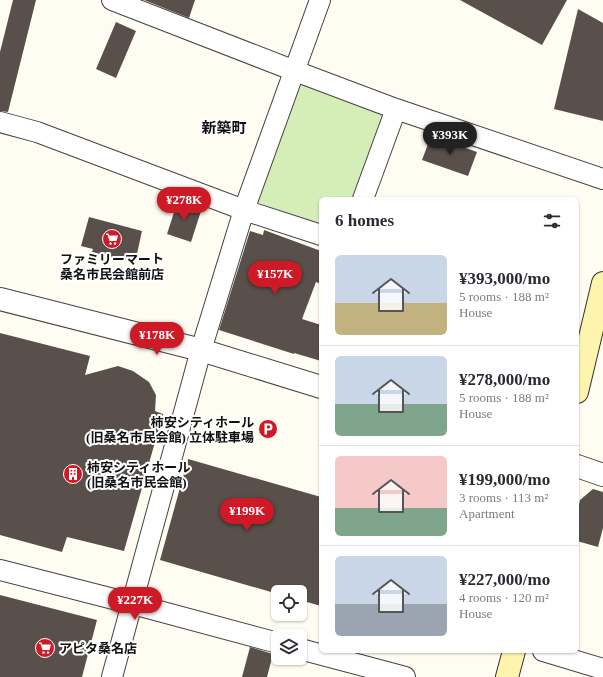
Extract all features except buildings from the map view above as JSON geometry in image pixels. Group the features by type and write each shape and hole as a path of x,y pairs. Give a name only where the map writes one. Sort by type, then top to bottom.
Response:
{"main road":[{"path":"579,376 584,335 601,297"},
{"path":"507,677 513,653"}],"street":[{"path":"112,0 295,71 396,108 603,178"},
{"path":"112,677 201,350 244,210 320,0"},
{"path":"364,197 396,108"},
{"path":"0,122 37,132 244,210 319,234"},
{"path":"0,299 201,350 319,386"},
{"path":"579,467 603,475"},
{"path":"0,570 271,641"},
{"path":"307,651 405,677"},
{"path":"550,653 603,669"}],"green space":[{"path":"299,82 387,115 357,197 319,197 319,225 255,201"}],"place":[{"name":"ファミリーマート 桑名市民会館前店","path":"112,239"},
{"name":"柿安シティホール (旧桑名市民会館) 立体駐車場","path":"268,429"},
{"name":"柿安シティホール (旧桑名市民会館)","path":"73,474"},
{"name":"アピタ桑名店","path":"45,648"}],"district":[{"name":"新築町","path":"224,128"}]}
